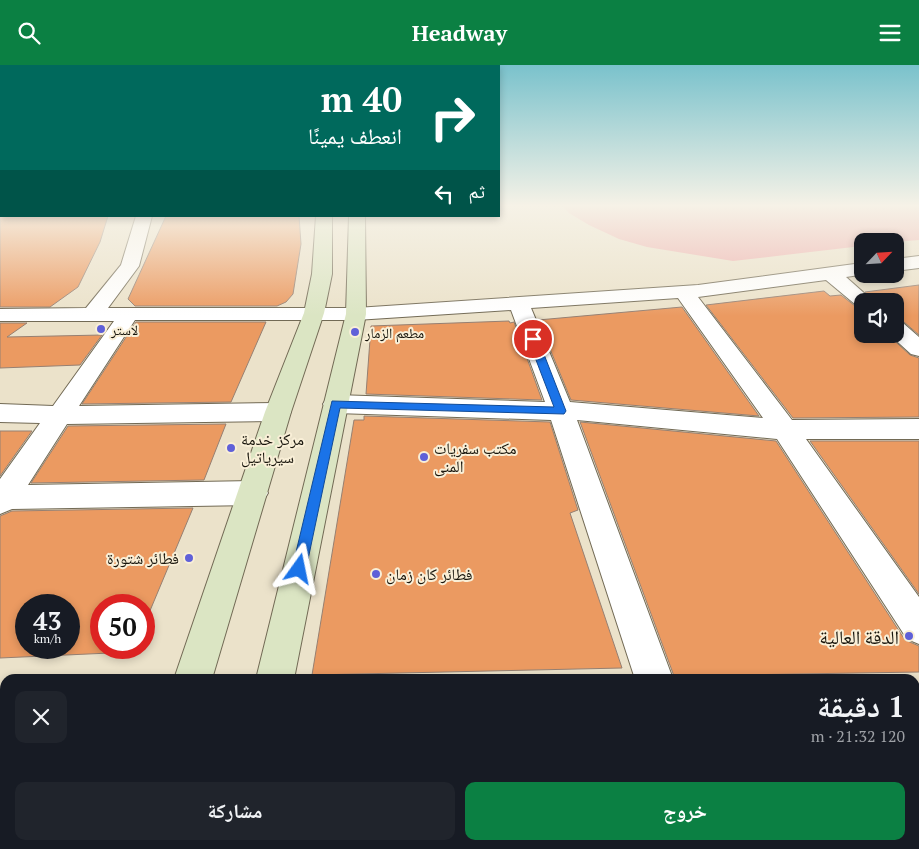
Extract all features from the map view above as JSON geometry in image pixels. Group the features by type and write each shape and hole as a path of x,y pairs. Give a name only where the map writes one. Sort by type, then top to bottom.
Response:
{"main road":[{"path":"196,674 278,412 314,313 322,274 323,243"},
{"path":"276,674 356,314 357,243"}],"street":[{"path":"92,315 130,267 137,243"},
{"path":"904,264 919,262"},
{"path":"0,315 356,314 684,292 854,270"},
{"path":"830,273 854,293"},
{"path":"684,292 785,430 919,627"},
{"path":"519,303 560,411 652,674"},
{"path":"1,499 130,314"},
{"path":"904,336 919,349"},
{"path":"336,404 594,412 785,430 919,429"},
{"path":"0,413 60,415 278,412"},
{"path":"1,499 253,493"}],"shaded area":[{"path":"632,243 854,243 854,247 733,261 647,247"}],"building":[{"path":"0,243 100,243 78,287 50,307 0,307"},
{"path":"154,243 301,243 293,294 286,302 277,306 135,306 128,299"},
{"path":"919,285 919,335 904,322 904,293 865,292"},
{"path":"824,291 830,296 841,295 854,305 854,343 897,343 910,355 919,358 919,417 793,418 706,305"},
{"path":"682,307 759,416 571,400 538,320"},
{"path":"509,321 510,323 514,322 542,400 366,394 371,326"},
{"path":"136,322 266,322 231,402 82,404"},
{"path":"0,323 27,323 7,337 102,335 80,365 0,368"},
{"path":"364,416 550,422 578,510 570,513 622,668 312,674 354,420 364,420"},
{"path":"580,422 776,441 905,640 919,646 919,672 673,674"},
{"path":"226,424 204,480 31,483 68,426"},
{"path":"0,431 32,431 0,476"},
{"path":"810,441 919,441 919,594"},
{"path":"193,508 155,599 155,594 90,594 90,654 80,654 80,594 15,594 15,657 0,658 0,516 12,511"}],"place":[{"name":"لاستر","path":"101,329"},
{"name":"مطعم الزمار","path":"355,332"},
{"name":"مركز خدمة سيرياتيل","path":"231,448"},
{"name":"مكتب سفريات المنى","path":"424,457"},
{"name":"فطائر شتورة","path":"189,558"},
{"name":"فطائر كان زمان","path":"376,574"},
{"name":"الدقة العالية","path":"909,636"}],"route":[{"path":"299,569 336,404 560,411 533,339"}]}
